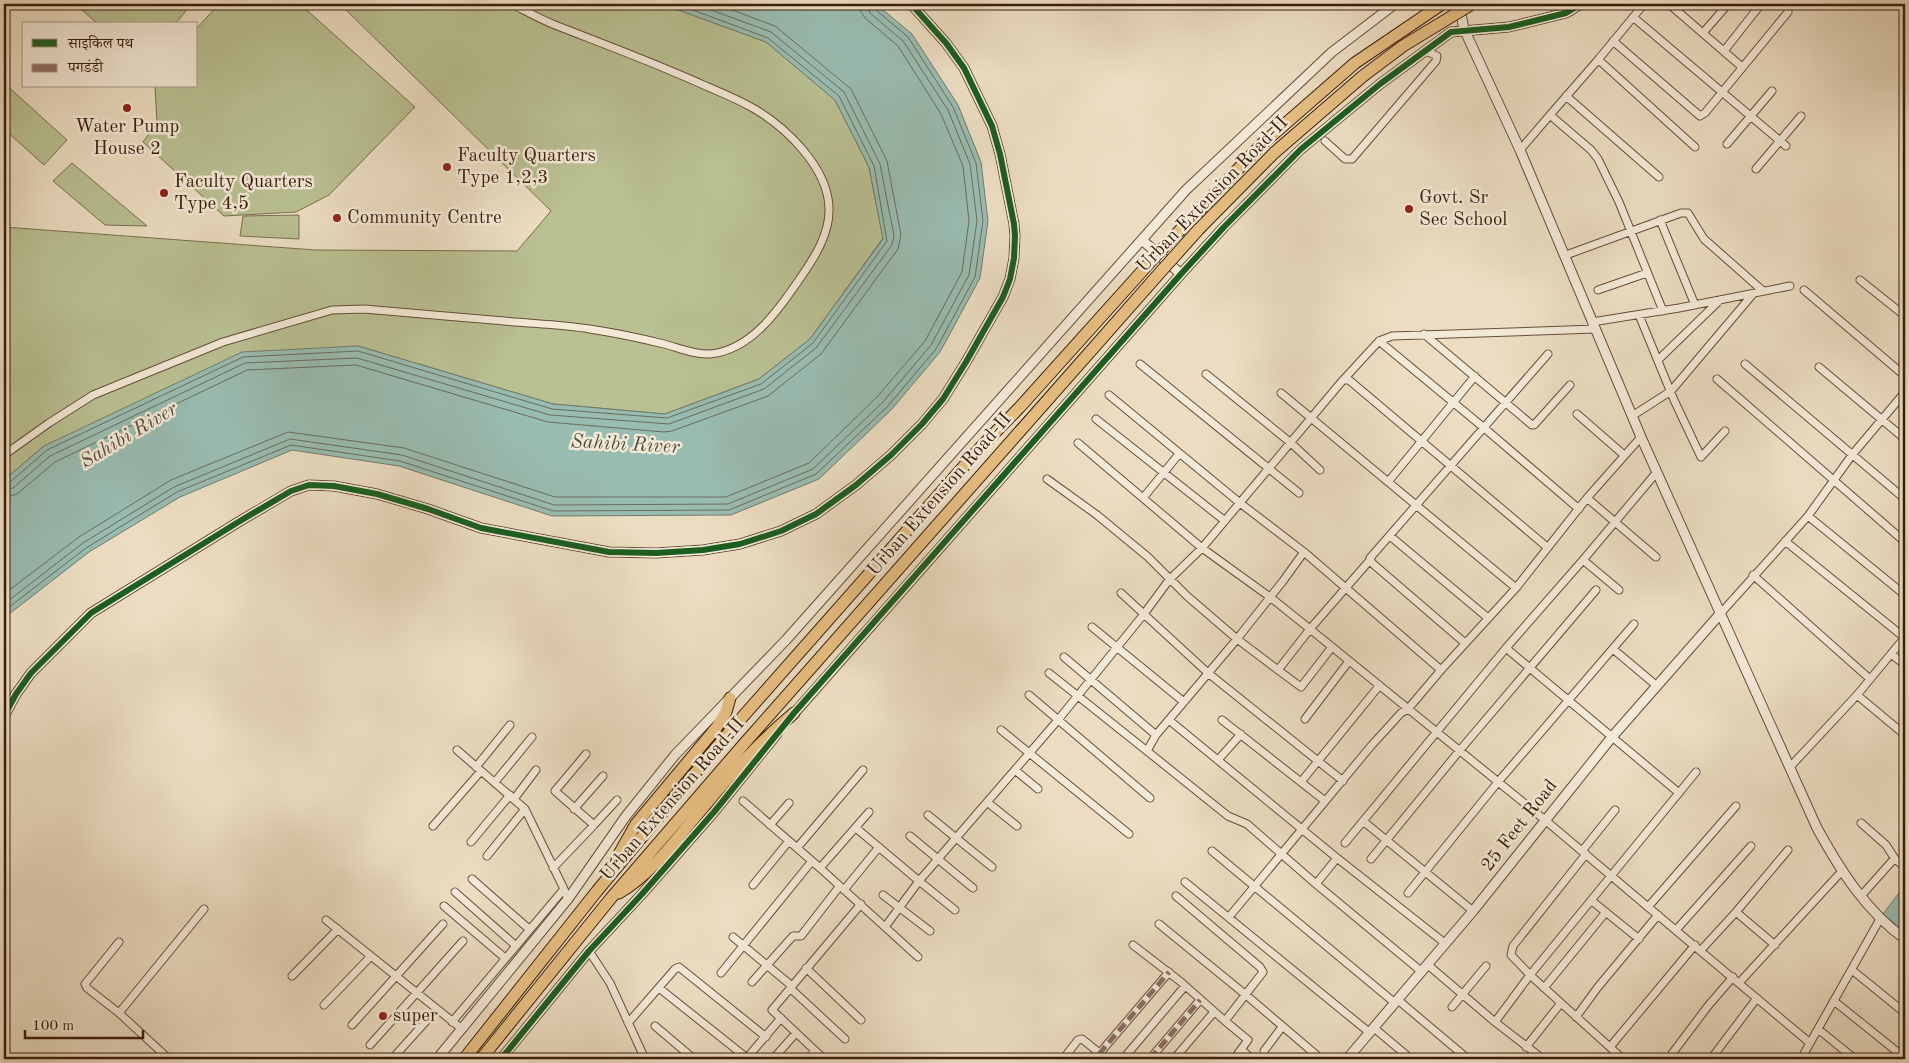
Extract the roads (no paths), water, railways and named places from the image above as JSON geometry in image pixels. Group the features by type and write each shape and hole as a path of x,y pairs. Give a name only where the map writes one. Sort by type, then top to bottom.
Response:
{"highway":[{"name":"Urban Extension Road-II","path":"464,1059 616,868 737,722 974,455 1192,216 1260,145 1355,63 1442,4"},
{"name":"Urban Extension Road-II","path":"482,1059 611,898 743,745 1199,229 1274,153 1363,76 1403,46 1472,4"},
{"path":"616,868 618,856 636,824 717,727 726,712 730,698"},
{"path":"611,898 633,885 654,865 744,759 794,713"}],"street":[{"path":"4,455 49,423 94,395 223,342 332,310 364,309 589,328 640,338 699,353 711,354 728,349 744,341 762,328 781,306 803,274 821,244 826,228 829,212 828,198 818,170 802,149 780,127 750,106 633,54 551,24 512,4"},
{"path":"4,716 16,694 32,673 91,613 291,491 309,485 334,486 377,494 428,509 481,528 525,537 609,552 656,553 703,550 740,544 782,531 816,514 856,485 922,424 943,398 1003,297 1010,279 1014,258 1016,236 1014,224 1000,154 992,126 964,68 946,43 911,4"},
{"path":"437,1059 568,899 626,816 669,762 786,640 990,408 1186,190 1325,58 1395,4"},
{"path":"1459,4 1464,30 1566,255 1641,437 1817,828 1842,871 1861,896 1880,919 1905,939"},
{"path":"501,1059 589,950 642,894 714,812 794,713 1181,274 1224,227 1301,149 1380,84 1451,32 1509,26 1566,13 1581,4"},
{"path":"1520,150 1644,4"},
{"path":"1669,4 1742,67"},
{"path":"1704,33 1728,4"},
{"path":"1724,51 1761,4"},
{"path":"1613,41 1698,115 1705,113 1788,12"},
{"path":"1633,17 1786,146"},
{"path":"1325,141 1345,159 1352,159 1436,61 1437,56 1426,51"},
{"path":"1597,61 1601,62 1695,147"},
{"path":"1727,144 1772,92"},
{"path":"1566,96 1658,177"},
{"path":"1550,115 1555,117 1595,154 1619,202 1663,311"},
{"path":"1756,169 1801,116"},
{"path":"1566,255 1660,220 1681,213 1689,214 1704,239 1763,291"},
{"path":"1660,220 1695,305"},
{"path":"1142,240 1181,274"},
{"path":"1598,290 1647,273"},
{"path":"1860,280 1905,316"},
{"path":"885,927 919,881 1078,696 1169,580 1202,548 1344,379 1379,341 1392,336 1594,325 1790,286"},
{"path":"1804,290 1905,376"},
{"path":"1632,416 1671,391 1753,294"},
{"path":"1658,360 1720,300"},
{"path":"1639,315 1701,457 1725,431"},
{"path":"1424,334 1533,426 1570,386"},
{"path":"1379,341 1483,426 1579,509"},
{"path":"1278,670 1310,629 1483,426 1548,354"},
{"path":"1140,364 1268,470 1299,493"},
{"path":"1745,364 1905,499"},
{"path":"1819,366 1905,439"},
{"path":"1206,374 1291,443 1320,470"},
{"path":"1388,482 1475,376"},
{"path":"1344,379 1348,380 1547,547"},
{"path":"1717,379 1905,542"},
{"path":"1720,614 1753,575 1808,516 1852,455 1905,392"},
{"path":"1281,393 1516,588"},
{"path":"1109,395 1240,503 1304,552 1441,670"},
{"path":"1577,414 1624,455"},
{"path":"1096,419 1225,521"},
{"path":"1229,917 1280,854 1401,713 1408,709 1516,588 1587,498 1641,437"},
{"path":"1078,443 1202,548 1270,597 1460,750 1698,947 1810,1043"},
{"path":"1144,498 1163,472 1180,454"},
{"path":"1345,843 1436,731 1657,472"},
{"path":"1047,479 1104,521 1148,557 1169,580 1237,639 1301,687 1332,647"},
{"path":"1587,498 1656,557"},
{"path":"1808,516 1905,595"},
{"path":"1390,536 1488,618"},
{"path":"1785,541 1905,637 1857,695 1790,768"},
{"path":"1147,751 1156,735 1237,639 1304,552"},
{"path":"1370,560 1465,643"},
{"path":"1583,560 1620,590"},
{"path":"1753,575 1870,679"},
{"path":"1371,859 1528,668 1596,590"},
{"path":"1121,593 1208,673 1342,781"},
{"name":"25 Feet Road","path":"1350,1058 1473,911 1612,736 1720,614"},
{"path":"1408,893 1498,782 1634,624"},
{"path":"1092,627 1184,702"},
{"path":"1506,648 1679,793"},
{"path":"1613,649 1657,686"},
{"path":"1891,654 1905,665"},
{"path":"1064,656 1156,735"},
{"path":"1306,718 1349,661"},
{"path":"1049,673 1228,816 1246,824 1316,884 1462,994 1543,1059"},
{"path":"1301,782 1379,686"},
{"path":"1029,695 1150,798"},
{"path":"1857,695 1905,735"},
{"path":"1169,720 1302,830 1446,944"},
{"path":"1222,720 1325,801"},
{"path":"434,826 510,725"},
{"path":"1001,730 1129,834"},
{"path":"1218,760 1241,734"},
{"path":"494,782 532,738"},
{"path":"457,750 525,809 568,899"},
{"path":"586,754 555,789 555,793 594,825"},
{"path":"471,842 536,770"},
{"path":"797,848 863,770"},
{"path":"1016,770 1038,789"},
{"path":"1495,1022 1530,974 1592,901 1696,772"},
{"path":"574,808 603,776"},
{"path":"553,868 617,800"},
{"path":"743,801 918,957"},
{"path":"987,802 1017,826"},
{"path":"770,825 789,803"},
{"path":"1648,907 1736,806"},
{"path":"487,856 525,809"},
{"path":"1615,810 1513,946 1511,955 1544,988 1623,1059"},
{"path":"820,868 869,812"},
{"path":"928,815 992,867"},
{"path":"1363,821 1473,911"},
{"path":"1861,823 1886,845 1894,859 1905,867"},
{"path":"856,828 955,910"},
{"path":"910,836 973,888"},
{"path":"753,885 789,841"},
{"path":"1676,930 1751,846"},
{"path":"752,982 793,936 801,936 879,847"},
{"path":"1610,1047 1698,947 1736,912 1788,850"},
{"path":"1212,851 1468,1059"},
{"path":"1316,884 1337,858"},
{"path":"1861,896 1894,859"},
{"path":"721,973 812,861"},
{"path":"1739,983 1842,871"},
{"path":"472,879 529,929"},
{"path":"1185,882 1411,1059"},
{"path":"452,1022 564,889"},
{"path":"455,892 516,945"},
{"path":"884,895 930,931"},
{"path":"1176,896 1262,969 1262,974 1225,1021"},
{"path":"1592,901 1639,939"},
{"path":"824,1059 772,1010 860,904"},
{"path":"444,906 505,958"},
{"path":"119,1013 204,909"},
{"path":"1544,988 1606,912"},
{"path":"1736,912 1775,945"},
{"path":"1576,1017 1598,987 1658,915"},
{"path":"1801,1059 1880,919"},
{"path":"326,920 462,1030"},
{"path":"352,1025 443,924"},
{"path":"1159,924 1321,1059"},
{"path":"292,976 338,929"},
{"path":"733,937 767,965 845,1039"},
{"path":"370,1045 463,941"},
{"path":"119,942 85,984 87,988 119,1013 169,1059"},
{"path":"1133,945 1169,972 1248,1040 1234,1059"},
{"path":"589,950 610,983 645,1059"},
{"path":"324,1005 371,956"},
{"path":"1452,1007 1486,966"},
{"path":"628,1023 679,967 766,1037"},
{"path":"806,968 862,1020"},
{"path":"1852,970 1905,1012"},
{"path":"1097,1055 1169,972"},
{"path":"1668,1059 1708,1006 1733,978"},
{"path":"1124,1059 1185,986"},
{"path":"659,988 747,1059 781,1018"},
{"path":"1714,1055 1757,998"},
{"path":"1150,1059 1200,1000"},
{"path":"1834,1001 1905,1058"},
{"path":"1526,1047 1561,1003"},
{"path":"392,1059 437,1009"},
{"path":"1174,1059 1214,1012"},
{"path":"655,1026 694,1059"},
{"path":"1264,1051 1282,1027"},
{"path":"1818,1029 1855,1059"},
{"path":"772,1059 796,1033"},
{"path":"1063,1059 1080,1039 1097,1055 1106,1059"},
{"path":"1242,1050 1252,1059"},
{"path":"808,1059 815,1051"}],"water":[{"name":"Sahibi River","path":"662,4 876,4 912,34 958,105 981,162 988,221 980,278 940,352 891,410 819,479 731,515 552,516 399,466 292,450 180,497 89,552 4,618 4,480 44,446 242,352 358,346 553,404 665,414 759,379 810,339 883,239 869,167 835,100 766,42"},
{"path":"1905,885 1905,932 1883,914"}],"place":[{"name":"Water Pump House 2","path":"127,108"},
{"name":"Faculty Quarters Type 1,2,3","path":"447,167"},
{"name":"Faculty Quarters Type 4,5","path":"164,193"},
{"name":"Govt. Sr Sec School","path":"1409,209"},
{"name":"Community Centre","path":"337,218"},
{"name":"super","path":"383,1016"}]}
